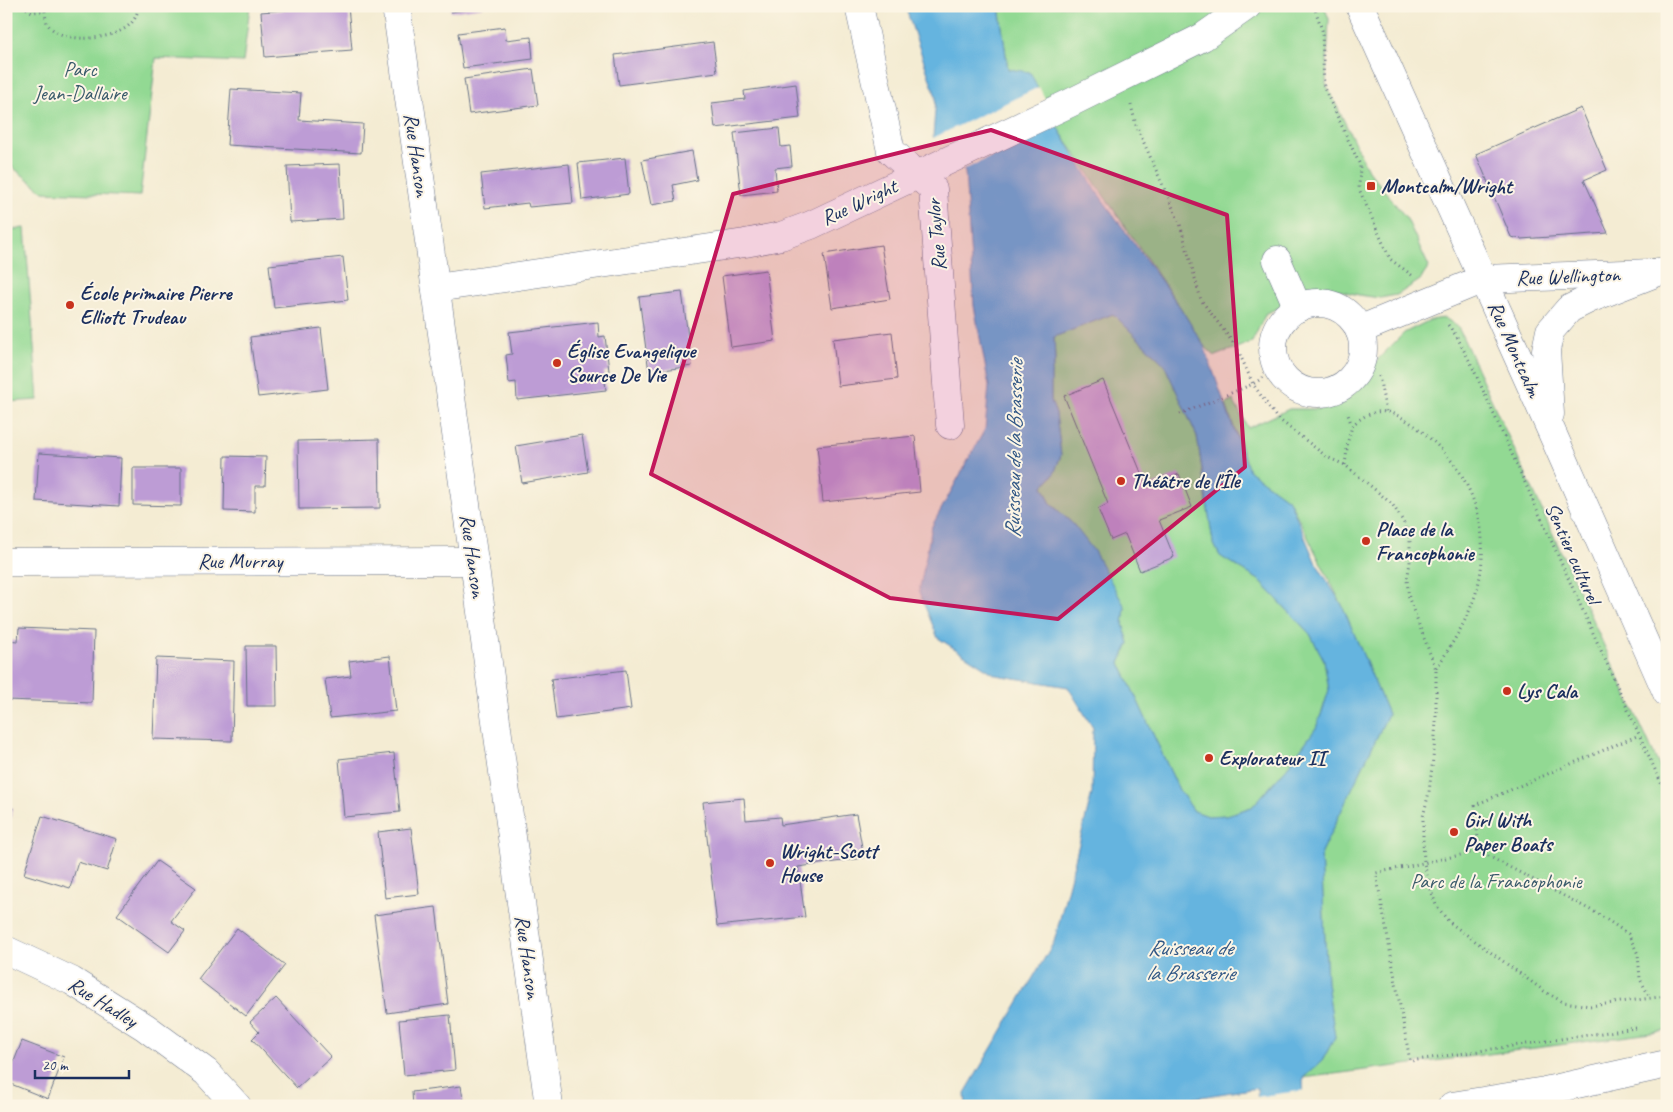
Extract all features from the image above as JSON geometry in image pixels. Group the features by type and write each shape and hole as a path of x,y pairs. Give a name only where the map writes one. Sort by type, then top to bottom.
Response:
{"street":[{"name":"Rue Hanson","path":"396,6 549,1106"},
{"name":"Rue Taylor","path":"859,6 891,151 932,189 950,425"},
{"name":"Rue Wright","path":"436,288 735,245 781,236 812,224 1070,103 1203,36 1247,6"},
{"name":"Rue Montcalm","path":"1360,6 1667,693"},
{"path":"1276,260 1298,308"},
{"name":"Rue Wellington","path":"1360,330 1483,279 1662,272"},
{"path":"1550,428 1546,350 1550,331 1569,310 1589,299 1662,272"},
{"path":"1312,304 1326,304 1340,309 1351,318 1360,330 1363,345 1361,360 1355,374 1344,385 1330,392 1315,393 1300,389 1287,381 1278,368 1273,355 1274,341 1278,328 1286,316 1298,308 1312,304"},
{"name":"Rue Murray","path":"6,562 474,560"},
{"name":"Rue Hadley","path":"6,950 72,981 145,1027 206,1072 237,1106"},
{"path":"1452,1106 1545,1091 1667,1064"}],"path":[{"path":"22,6 32,12 45,11 48,23 58,32 74,38 111,36 133,22 139,6"},
{"path":"1314,6 1322,30 1324,88 1360,165 1359,189 1390,259 1403,270 1420,280"},
{"path":"1125,75 1136,124 1180,224 1201,300 1237,348 1253,384 1276,417 1327,457 1345,465 1392,504 1404,521 1410,538 1410,563 1407,580 1409,599 1436,669 1434,750 1429,792 1423,817 1424,863 1436,905 1449,922 1544,991 1563,1002 1590,1006 1667,996"},
{"name":"Sentier culturel","path":"1448,325 1457,336 1472,366 1667,796"},
{"path":"1180,414 1253,384 1278,368"},
{"path":"1378,376 1386,412"},
{"path":"1347,412 1352,426"},
{"path":"1345,465 1352,426 1359,419 1372,413 1386,412 1414,425 1428,436 1460,472 1470,491 1478,513 1482,537 1479,583 1467,617 1436,669"},
{"path":"1479,851 1475,805 1639,735"},
{"path":"1636,1028 1410,1061 1376,872 1479,851 1600,915 1628,934 1638,954 1640,979 1650,998"}],"highlighted area":[{"path":"991,130 1227,215 1245,467 1058,619 890,598 651,474 733,194"}],"green space":[{"name":"Parc Jean-Dallaire","path":"6,6 250,6 243,62 156,58 140,196 44,192 6,162"},
{"path":"999,6 1324,6 1329,19 1326,84 1368,170 1407,219 1429,267 1420,280 1397,295 1380,298 1329,288 1266,313 1252,342 1215,356 1204,346 1180,307 1059,130 1039,91 1008,69"},
{"path":"25,228 38,400 6,402 6,230"},
{"path":"1113,314 1164,364 1197,436 1213,542 1220,556 1259,580 1310,634 1324,660 1329,690 1316,728 1287,768 1252,807 1227,815 1208,816 1194,811 1179,790 1120,663 1129,643 1123,624 1125,607 1073,524 1051,504 1043,486 1054,474 1061,455 1056,414 1051,401 1051,374 1055,361 1054,337"},
{"name":"Parc de la Francophonie","path":"1445,318 1458,327 1667,783 1667,1031 1303,1078 1322,1061 1335,1037 1327,983 1321,853 1388,714 1342,605 1289,500 1249,471 1226,404 1233,400 1248,428 1289,409 1328,409 1350,397 1379,358 1404,333 1430,320"}],"water":[{"name":"Ruisseau de la Brasserie","path":"905,6 999,6 1008,69 1030,72 1059,130 1097,192 1180,307 1204,346 1249,471 1289,500 1315,561 1342,605 1388,714 1321,853 1327,983 1335,1037 1322,1061 1303,1078 1304,1106 1258,1106 1257,1088 1143,1106 966,1106 965,1093 1054,942 1092,793 1093,728 1068,687 996,675 938,638 919,592 932,526 985,429 989,386 974,306 965,172 933,137 936,97","holes":["1113,314 1164,364 1197,436 1213,542 1220,556 1259,580 1310,634 1324,660 1329,690 1316,728 1287,768 1252,807 1227,815 1208,816 1194,811 1179,790 1120,663 1129,643 1123,624 1125,607 1094,551 1073,524 1051,504 1043,486 1054,474 1061,455 1056,414 1051,401 1051,374 1055,361 1054,337"]}],"pier":[{"path":"1039,87 1059,125 961,171 931,139"},
{"path":"1306,1090 1307,1106 1256,1106 1255,1097"}],"building":[{"path":"348,6 352,50 265,57 261,12"},
{"path":"450,6 483,6 483,7 451,12"},
{"path":"505,27 506,40 531,37 533,59 463,68 458,33"},
{"path":"713,42 717,72 619,85 615,55"},
{"path":"533,69 538,105 469,114 464,79"},
{"path":"796,84 800,118 715,128 712,103 745,99 744,91"},
{"path":"231,89 301,93 299,120 363,124 361,153 227,145"},
{"path":"1581,108 1607,170 1584,180 1608,233 1521,239 1511,237 1476,154"},
{"path":"779,128 781,147 790,146 792,166 775,168 777,191 741,195 734,133"},
{"path":"692,151 697,180 673,185 676,201 651,205 642,160"},
{"path":"625,158 629,194 582,200 578,163"},
{"path":"340,164 343,219 290,222 287,166"},
{"path":"569,164 573,203 529,207 528,203 485,208 481,174"},
{"path":"881,245 890,299 832,308 824,254"},
{"path":"343,257 348,300 274,308 269,265"},
{"path":"766,270 775,341 731,347 722,276"},
{"path":"682,292 692,366 649,372 639,297"},
{"name":"Église Evangelique Source De Vie","path":"598,322 599,337 605,336 609,371 604,372 606,390 517,400 516,382 509,383 506,355 512,354 509,332"},
{"path":"321,328 328,389 258,397 250,337"},
{"path":"892,332 897,379 838,386 833,339"},
{"name":"Théâtre de l'Île","path":"1103,380 1147,487 1179,474 1192,507 1159,520 1174,557 1140,571 1125,534 1111,540 1098,509 1108,504 1064,396"},
{"path":"582,435 588,472 522,483 516,446"},
{"path":"915,436 920,492 823,502 817,446"},
{"path":"379,439 380,508 299,509 298,441"},
{"path":"39,453 121,458 119,506 36,501"},
{"path":"225,456 266,457 265,486 255,486 255,512 224,511"},
{"path":"133,468 181,468 181,506 133,505"},
{"path":"19,628 94,631 92,703 6,700 6,640 18,641"},
{"path":"246,646 276,646 277,706 247,706"},
{"path":"390,656 396,711 330,718 325,679 351,676 349,661"},
{"path":"156,658 234,661 232,741 153,739"},
{"path":"626,670 631,709 556,719 551,679"},
{"path":"394,753 400,812 344,817 339,759"},
{"name":"Wright-Scott House","path":"744,798 746,820 780,817 781,825 856,814 864,858 798,867 805,917 717,926 703,802"},
{"path":"6,806 13,808 7,832 6,832"},
{"path":"42,816 117,839 107,871 78,862 70,888 24,874"},
{"path":"411,828 419,894 385,898 378,832"},
{"path":"157,861 196,888 171,921 185,931 169,952 117,915"},
{"path":"436,907 448,1004 387,1013 374,915"},
{"path":"237,928 285,965 246,1016 198,979"},
{"path":"276,998 331,1057 297,1088 252,1039 259,1032 250,1022"},
{"path":"450,1015 455,1070 404,1075 399,1020"},
{"path":"22,1041 64,1057 48,1099 6,1082"},
{"path":"461,1086 464,1106 413,1106 412,1092"}],"place":[{"name":"Montcalm/Wright","path":"1371,186"},
{"name":"École primaire Pierre Elliott Trudeau","path":"70,305"},
{"name":"Église Evangelique Source De Vie","path":"557,363"},
{"name":"Théâtre de l'Île","path":"1121,481"},
{"name":"Place de la Francophonie","path":"1366,541"},
{"name":"Lys Cala","path":"1507,691"},
{"name":"Explorateur II","path":"1209,758"},
{"name":"Girl With Paper Boats","path":"1454,832"},
{"name":"Wright-Scott House","path":"770,863"}]}
